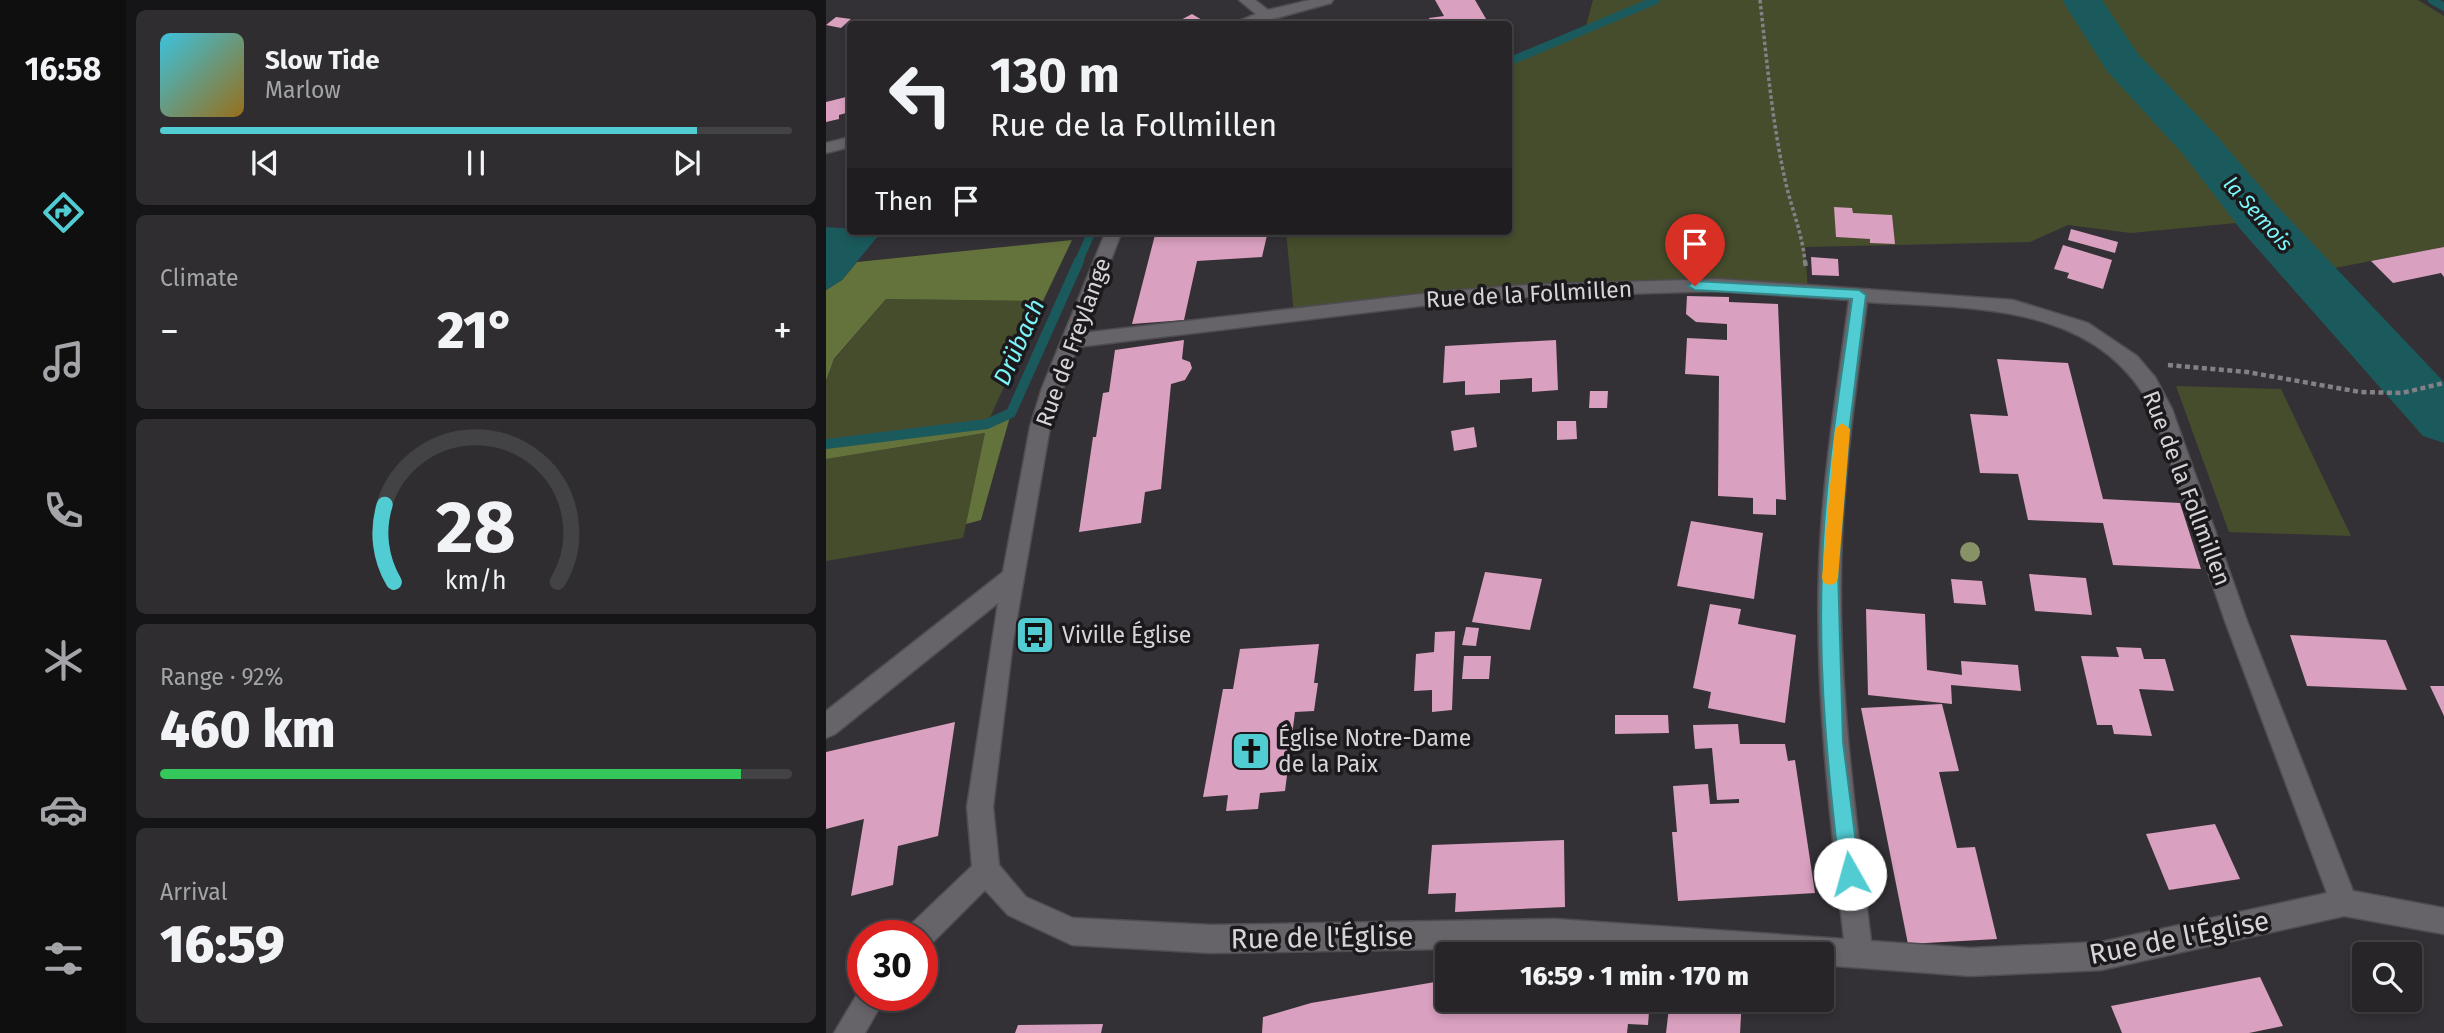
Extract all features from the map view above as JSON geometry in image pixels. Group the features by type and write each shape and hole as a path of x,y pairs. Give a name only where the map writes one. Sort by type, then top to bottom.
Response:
{"street":[{"path":"1246,0 1266,15"},
{"path":"1251,21 1326,0"},
{"path":"826,148 847,143"},
{"name":"Rue de Freylange","path":"986,872 980,807 1012,578 1040,427 1070,341 1112,235"},
{"name":"Rue de la Follmillen","path":"1070,341 1429,299 1526,291 1718,285 2013,306 2081,328 2130,361 2148,382 2162,409 2236,621 2344,903"},
{"path":"1859,295 1843,424 1830,569 1834,742 1859,953"},
{"path":"826,726 1012,578"},
{"path":"936,920 986,872"},
{"name":"Rue de l'Église","path":"986,872 1017,906 1072,930 1211,939 1555,933 1970,962 2101,956 2344,903"},
{"path":"2344,903 2444,921"},
{"path":"848,1033 862,1011"}],"path":[{"path":"1760,0 1772,110 1786,184 1804,247 1808,290"},
{"path":"2130,361 2247,372 2360,392 2402,393 2444,383"}],"green space":[{"path":"1593,0 2418,0 2444,16 2444,247 2324,270 2268,220 2131,233 2068,225 2030,242 1805,247 1808,291 1526,291 1294,316 1286,235 1512,235 1512,61 1585,30"},
{"path":"1072,240 1043,301 886,299 834,359 826,381 826,290 842,280 857,262"},
{"path":"886,299 1043,301 987,424 826,444 826,381 834,360"},
{"path":"2176,386 2281,389 2351,536 2229,532"},
{"path":"1011,413 981,520 966,524 985,433 826,459 826,444 987,424"},
{"path":"986,433 963,538 826,561 826,459"}],"water":[{"path":"826,227 847,228 847,235 879,235 842,280 826,290"}],"building":[{"path":"1435,0 1475,0 1487,21 1430,21 1429,18 1444,16"},
{"path":"1192,14 1204,21 1179,21"},
{"path":"836,17 851,19 841,28 826,25"},
{"path":"847,97 847,113 839,115 839,119 826,122 826,102"},
{"path":"1834,207 1852,208 1853,213 1892,215 1895,244 1836,237"},
{"path":"2071,229 2118,242 2115,253 2068,240"},
{"path":"1155,235 1267,235 1262,257 1197,261 1184,320 1132,324"},
{"path":"2063,245 2112,260 2103,289 2067,278 2069,273 2054,269"},
{"path":"2444,247 2444,277 2441,273 2393,283 2371,261"},
{"path":"1811,257 1838,259 1839,276 1812,275"},
{"path":"1687,296 1729,297 1729,302 1778,304 1786,500 1776,499 1776,515 1753,514 1753,498 1718,496 1719,376 1685,374 1687,338 1727,340 1727,324 1696,322 1686,314"},
{"path":"1184,340 1182,359 1190,362 1192,368 1185,380 1171,384 1161,489 1145,492 1141,523 1079,532 1093,437 1096,437 1103,393 1109,392 1115,350"},
{"path":"1556,340 1558,390 1532,392 1532,378 1500,380 1500,393 1465,395 1465,381 1443,383 1445,346"},
{"path":"1997,359 2068,363 2103,499 2180,503 2201,569 2113,565 2103,523 2028,520 2018,474 1980,473 1970,414 2008,416"},
{"path":"1590,391 1608,391 1607,408 1589,408"},
{"path":"1557,421 1576,421 1577,439 1557,440"},
{"path":"1474,427 1477,447 1454,451 1451,431"},
{"path":"1691,521 1763,533 1754,599 1677,586"},
{"path":"1485,572 1542,579 1530,630 1472,622"},
{"path":"2029,574 2086,578 2092,615 2035,611"},
{"path":"1951,579 1982,581 1986,605 1954,603"},
{"path":"1710,604 1741,609 1738,624 1796,635 1785,723 1708,708 1711,692 1693,688"},
{"path":"1866,609 1925,614 1927,670 1962,675 1961,661 2018,665 2021,691 1951,685 1952,704 1868,695"},
{"path":"1466,627 1479,628 1476,646 1462,645"},
{"path":"1455,631 1452,710 1432,712 1432,690 1414,691 1416,654 1434,652 1435,632"},
{"path":"2290,635 2386,640 2407,690 2307,686"},
{"name":"Église Notre-Dame de la Paix","path":"1319,644 1314,711 1295,712 1285,791 1260,793 1258,809 1226,811 1228,795 1203,797 1223,689 1233,689 1240,649"},
{"path":"2116,647 2141,648 2144,659 2165,659 2174,691 2139,689 2152,736 2114,734 2112,725 2097,725 2081,656 2119,657"},
{"path":"1464,656 1491,656 1489,679 1462,679"},
{"path":"2430,686 2444,686 2444,716"},
{"path":"1942,704 1959,771 1939,772 1957,848 1975,847 1997,939 1908,944 1861,708"},
{"path":"1615,715 1668,715 1669,733 1615,734"},
{"path":"955,722 938,836 898,846 893,885 851,896 864,819 826,829 826,752"},
{"path":"1738,724 1740,744 1785,744 1788,761 1795,760 1815,893 1678,901 1672,832 1677,832 1673,786 1708,784 1710,804 1739,803 1739,799 1717,800 1712,748 1695,749 1693,725"},
{"path":"2215,824 2240,879 2169,890 2146,834"},
{"path":"1564,840 1565,907 1455,912 1456,893 1428,894 1432,845"},
{"path":"2260,977 2283,1026 2249,1033 2122,1033 2111,1006"},
{"path":"1435,982 1435,1012 1649,1012 1648,1025 1628,1024 1627,1033 1262,1033 1263,1017 1311,1003"},
{"path":"1668,1012 1741,1012 1740,1033 1666,1033"},
{"path":"1103,1024 1101,1033 1015,1033 1018,1025"}],"waterway":[{"name":"Drübach","path":"1512,60 1656,0"},
{"name":"la Semois","path":"2082,0 2122,62 2199,144 2259,218 2444,420"},
{"path":"2432,0 2444,7"},
{"name":"Drübach","path":"1078,263 1090,235"},
{"name":"Drübach","path":"826,444 987,424 1011,413 1079,261"}],"slow traffic":[{"path":"1830,578 1842,429"}],"place":[{"name":"Viville Église","path":"1035,635"},
{"name":"Église Notre-Dame de la Paix","path":"1251,751"}],"route":[{"path":"1695,286 1718,285 1859,295 1843,424 1830,569 1834,742 1850,874"}]}
